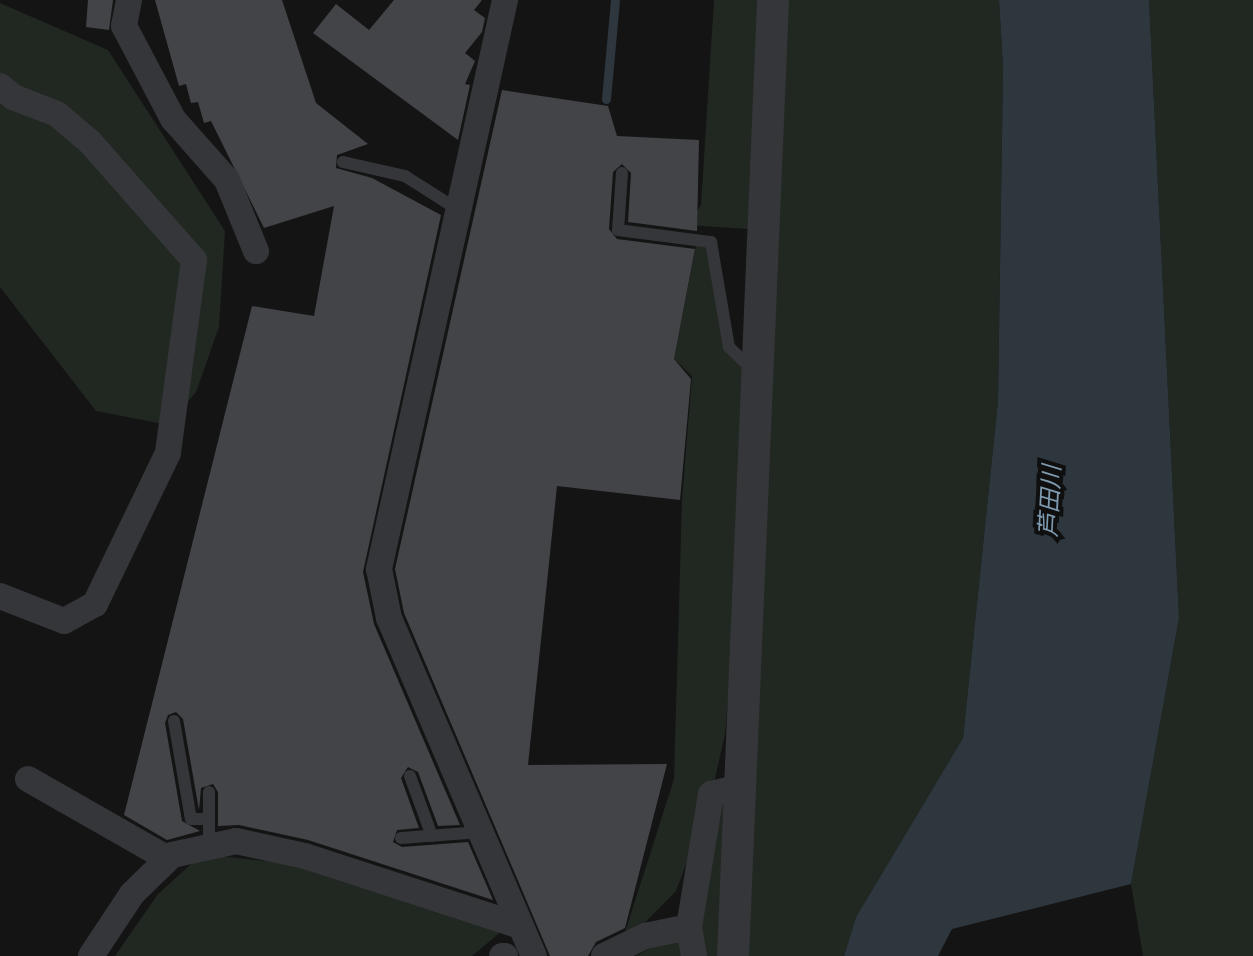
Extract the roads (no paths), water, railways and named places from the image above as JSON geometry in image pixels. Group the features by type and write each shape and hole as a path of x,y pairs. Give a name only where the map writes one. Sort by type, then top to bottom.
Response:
{"street":[{"path":"129,0 124,26 173,119 227,180 256,251"},
{"path":"505,0 379,569 389,618 472,833 534,956"},
{"path":"733,956 773,0"},
{"path":"0,86 13,97 57,114 90,142 194,260 168,453 95,604 64,621 0,596"},
{"path":"28,779 168,859"},
{"path":"694,956 689,927 711,794 740,787"},
{"path":"91,956 132,894 168,859 236,841 305,856 521,926"},
{"path":"604,956 645,936 689,927"}],"lane":[{"path":"343,162 405,176 460,211"},
{"path":"622,173 618,230 711,242 729,347 757,374"},
{"path":"174,721 191,819 209,819"},
{"path":"410,776 432,836"},
{"path":"209,792 209,847"},
{"path":"401,838 472,833"}],"water":[{"name":"芦田川","path":"999,0 1149,0 1179,618 1131,884 952,929 938,956 844,956 856,917 963,738 998,401 1003,68"}],"waterway":[{"path":"606,99 615,0"}]}
